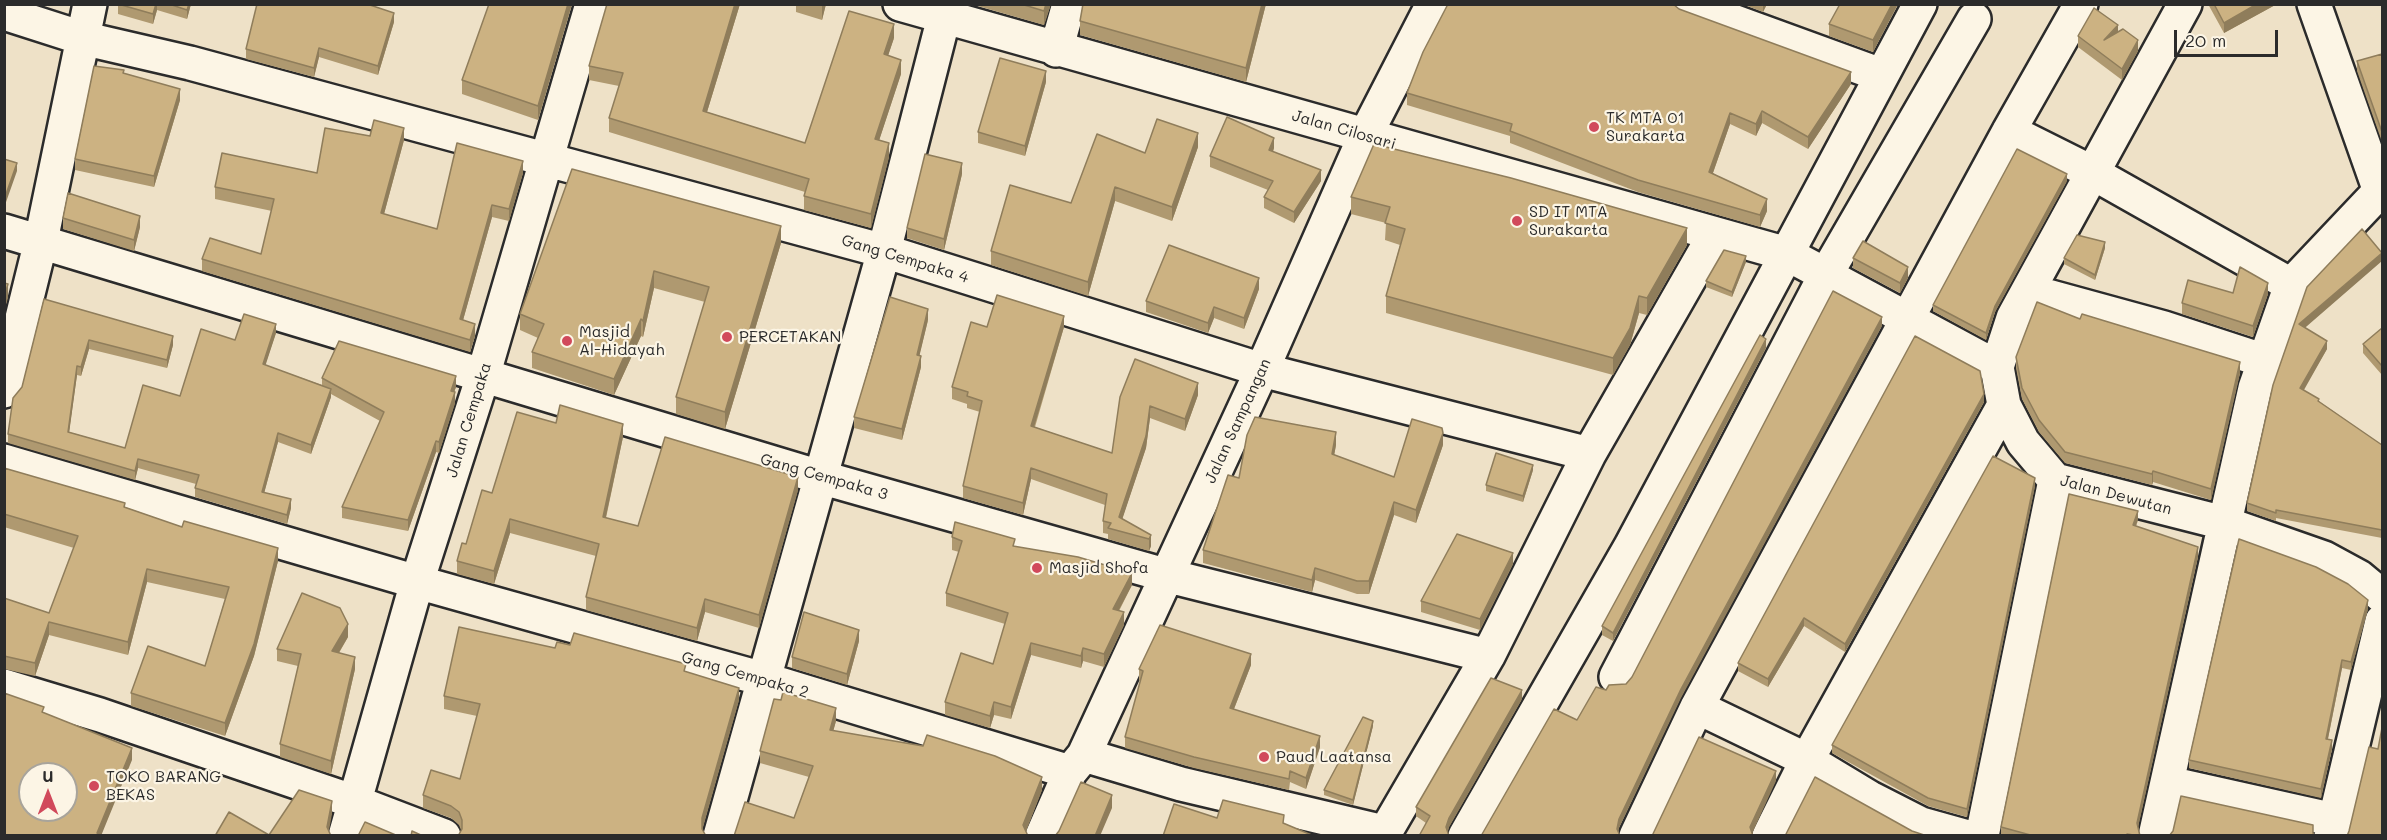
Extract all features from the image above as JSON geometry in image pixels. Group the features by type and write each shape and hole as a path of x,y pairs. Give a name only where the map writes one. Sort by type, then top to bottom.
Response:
{"street":[{"path":"4,391 41,241 90,4"},
{"name":"Jalan Cempaka","path":"345,836 417,582 483,376 545,158 592,4"},
{"name":"Jalan Cilosari","path":"900,4 1056,50 1787,254"},
{"path":"1056,50 1069,4"},
{"name":"Jalan Sampangan","path":"1042,836 1262,370 1365,136 1433,4"},
{"path":"1686,4 1881,75"},
{"path":"1465,836 1630,546 1920,4"},
{"path":"1636,836 1696,707 2009,131 2081,4"},
{"path":"1787,254 1824,276 1997,367 2013,318 2185,4"},
{"path":"2155,836 2169,783 2255,388 2291,285 2381,195 2314,4"},
{"name":"Gang Cempaka 4","path":"4,13 82,38 190,63 884,251 1262,370 1589,454"},
{"path":"720,836 884,251 944,17"},
{"path":"1616,677 1824,276 1974,19"},
{"path":"2009,131 2091,172 2291,285"},
{"name":"Gang Cempaka 3","path":"4,231 820,477 1165,575 1488,656"},
{"path":"1383,834 1488,656 1589,454 1715,234"},
{"path":"2029,291 2174,332 2265,361"},
{"name":"Jalan Dewutan","path":"1997,367 2004,405 2023,442 2055,480 2224,523 2324,558 2359,577 2382,596"},
{"path":"1769,836 1807,760 2004,405"},
{"name":"Gang Cempaka 2","path":"4,461 417,582 1077,764 1181,784 1383,834"},
{"path":"1982,836 2055,480"},
{"path":"2169,783 2333,828 2382,621"},
{"path":"4,686 100,715 355,802 444,836"},
{"path":"1696,707 1807,760 1870,798 1922,824 1964,836"}],"building":[{"path":"118,4 156,4 153,14"},
{"path":"169,4 189,4 187,10"},
{"path":"257,4 367,4 394,13 378,66 319,48 314,68 246,49"},
{"path":"489,4 568,4 538,106 462,80"},
{"path":"607,4 735,4 703,111 805,143 849,11 894,24 884,54 901,60 875,139 889,143 871,214 804,196 809,179 609,118 623,73 589,66"},
{"path":"1021,4 1046,4 1044,11"},
{"path":"1083,4 1262,4 1246,68 1080,21"},
{"path":"1448,4 1673,4 1679,9 1851,72 1808,137 1762,111 1756,124 1730,113 1709,172 1767,199 1760,215 1638,180 1510,131 1512,124 1407,93 1423,52"},
{"path":"1840,4 1892,4 1873,40 1829,24"},
{"path":"2214,4 2257,4 2224,23"},
{"path":"2094,8 2118,25 2104,40 2123,29 2138,40 2122,69 2078,36"},
{"path":"2382,54 2382,132 2357,61"},
{"path":"1000,58 1046,71 1025,146 978,132"},
{"path":"94,66 124,70 123,73 180,89 154,176 75,159"},
{"path":"1227,117 1274,138 1269,150 1321,170 1294,212 1264,197 1273,181 1210,156"},
{"path":"1157,119 1198,133 1172,207 1115,187 1088,282 991,251 1010,185 1071,203 1097,134 1145,153"},
{"path":"374,120 404,128 381,213 437,229 457,143 523,161 509,209 492,205 460,319 475,324 470,340 202,259 210,238 261,254 274,199 215,187 222,153 317,173 325,128 370,136"},
{"path":"1374,144 1511,178 1687,228 1647,298 1639,296 1630,328 1613,358 1386,296 1405,229 1385,223 1390,207 1351,197"},
{"path":"2017,149 2067,174 1995,306 1986,333 1933,305"},
{"path":"925,154 962,163 944,239 907,228"},
{"path":"4,159 17,163 5,197 4,197"},
{"path":"572,169 781,226 725,412 676,397 709,287 654,271 643,321 641,319 614,379 532,352 544,324 520,314"},
{"path":"68,193 140,216 134,240 63,218"},
{"path":"2362,229 2382,253 2299,324 2327,341 2300,388 2319,399 2318,401 2382,445 2382,530 2276,510 2276,513 2247,503 2273,385 2307,287"},
{"path":"2077,235 2105,242 2095,275 2064,258"},
{"path":"1863,241 1908,267 1900,283 1853,258"},
{"path":"1169,245 1259,278 1244,318 1214,307 1208,323 1146,301"},
{"path":"1724,250 1746,256 1732,292 1706,281"},
{"path":"2240,267 2268,283 2253,326 2182,303 2188,280 2233,293"},
{"path":"4,283 8,284 4,297"},
{"path":"1833,291 1882,317 1681,689 1619,819 1617,829 1620,836 1481,836 1554,709 1577,720 1596,687 1606,690 1609,685 1626,684 1632,677"},
{"path":"997,295 1064,316 1031,426 1112,453 1120,397 1135,359 1198,383 1185,419 1150,406 1146,436 1119,517 1151,535 1149,539 1108,528 1111,523 1103,521 1107,494 1031,468 1023,503 963,486 982,401 967,396 968,392 952,387 971,322 987,327"},
{"path":"890,297 928,309 917,355 921,356 902,429 854,417"},
{"path":"44,299 173,336 167,360 89,340 81,367 77,366 68,432 125,448 143,385 180,396 201,329 235,340 244,314 276,324 263,364 331,389 311,445 278,433 262,492 291,499 287,515 195,488 199,475 138,459 135,471 8,434 13,398 22,387"},
{"path":"2037,302 2080,319 2082,314 2240,362 2211,489 2153,471 2152,474 2065,452 2039,420 2022,388 2016,357"},
{"path":"2382,328 2382,366 2363,344"},
{"path":"1760,335 1766,339 1613,633 1602,626"},
{"path":"1915,336 1980,371 1984,394 1845,644 1804,618 1768,679 1738,663"},
{"path":"339,341 456,376 451,391 455,392 439,442 436,441 408,520 342,507 384,412 322,378"},
{"path":"560,405 623,424 603,517 638,526 665,437 798,477 759,615 705,599 697,628 586,597 599,544 510,519 494,571 457,561 462,543 466,544 482,490 492,493 517,412 556,423"},
{"path":"1255,417 1336,432 1332,454 1394,477 1412,419 1442,428 1443,433 1416,510 1394,502 1369,581 1357,581 1315,568 1312,580 1203,550 1228,475 1239,478 1247,435"},
{"path":"1496,453 1533,465 1523,496 1486,485"},
{"path":"1993,456 2035,478 1967,809 1928,798 1832,745"},
{"path":"4,468 125,503 124,507 182,527 184,521 278,548 254,644 225,723 131,693 148,646 205,666 229,587 147,569 128,642 49,622 35,663 4,656 4,598 49,613 78,536 4,514"},
{"path":"2069,494 2138,511 2133,525 2198,547 2137,823 2140,836 2127,834 2127,836 2034,836 2001,827"},
{"path":"955,522 1015,539 1013,546 1078,557 1132,573 1113,609 1124,612 1104,654 1083,648 1081,656 1031,643 1011,707 994,702 990,716 945,702 961,653 993,664 1008,613 946,593 962,541 952,537"},
{"path":"1457,534 1513,553 1480,619 1421,601"},
{"path":"2239,539 2316,567 2348,584 2368,600 2351,662 2342,660 2326,739 2332,740 2321,789 2189,760"},
{"path":"302,593 340,608 348,624 332,651 355,657 331,761 280,744 301,654 277,649"},
{"path":"804,612 859,630 847,674 792,657"},
{"path":"1160,625 1251,654 1230,708 1320,736 1306,778 1290,771 1289,779 1194,757 1125,737 1143,671 1139,669"},
{"path":"459,627 555,648 557,642 570,645 574,633 686,664 684,671 739,688 702,818 702,829 706,836 458,836 462,829 459,812 451,806 423,795 431,770 460,779 480,704 444,696"},
{"path":"1491,678 1522,690 1449,818 1446,827 1449,836 1419,836 1430,816 1416,807"},
{"path":"783,692 836,708 830,730 923,746 927,735 995,756 1042,777 1023,825 1028,836 734,836 745,802 794,818 813,766 760,751 774,699 781,700"},
{"path":"4,693 44,707 42,712 132,748 97,833 104,836 4,836"},
{"path":"1363,717 1373,721 1353,800 1324,790"},
{"path":"2382,728 2382,836 2347,836 2369,747 2378,749"},
{"path":"1699,737 1776,771 1750,827 1753,836 1652,836"},
{"path":"1815,777 1912,831 1927,836 1785,836"},
{"path":"1081,782 1112,795 1095,836 1055,836 1059,831"},
{"path":"299,790 332,801 327,827 331,836 215,836 229,812 269,835"},
{"path":"2181,796 2313,825 2315,836 2169,836 2173,831"},
{"path":"1223,800 1284,815 1283,823 1314,836 1163,836 1174,804 1217,818"},
{"path":"365,822 398,836 358,836"},
{"path":"412,831 423,836 411,836"}],"place":[{"name":"TK MTA 01 Surakarta","path":"1594,127"},
{"name":"SD IT MTA Surakarta","path":"1517,221"},
{"name":"PERCETAKAN","path":"727,337"},
{"name":"Masjid Al-Hidayah","path":"567,341"},
{"name":"Masjid Shofa","path":"1037,568"},
{"name":"Paud Laatansa","path":"1264,757"},
{"name":"TOKO BARANG BEKAS","path":"94,786"}]}
